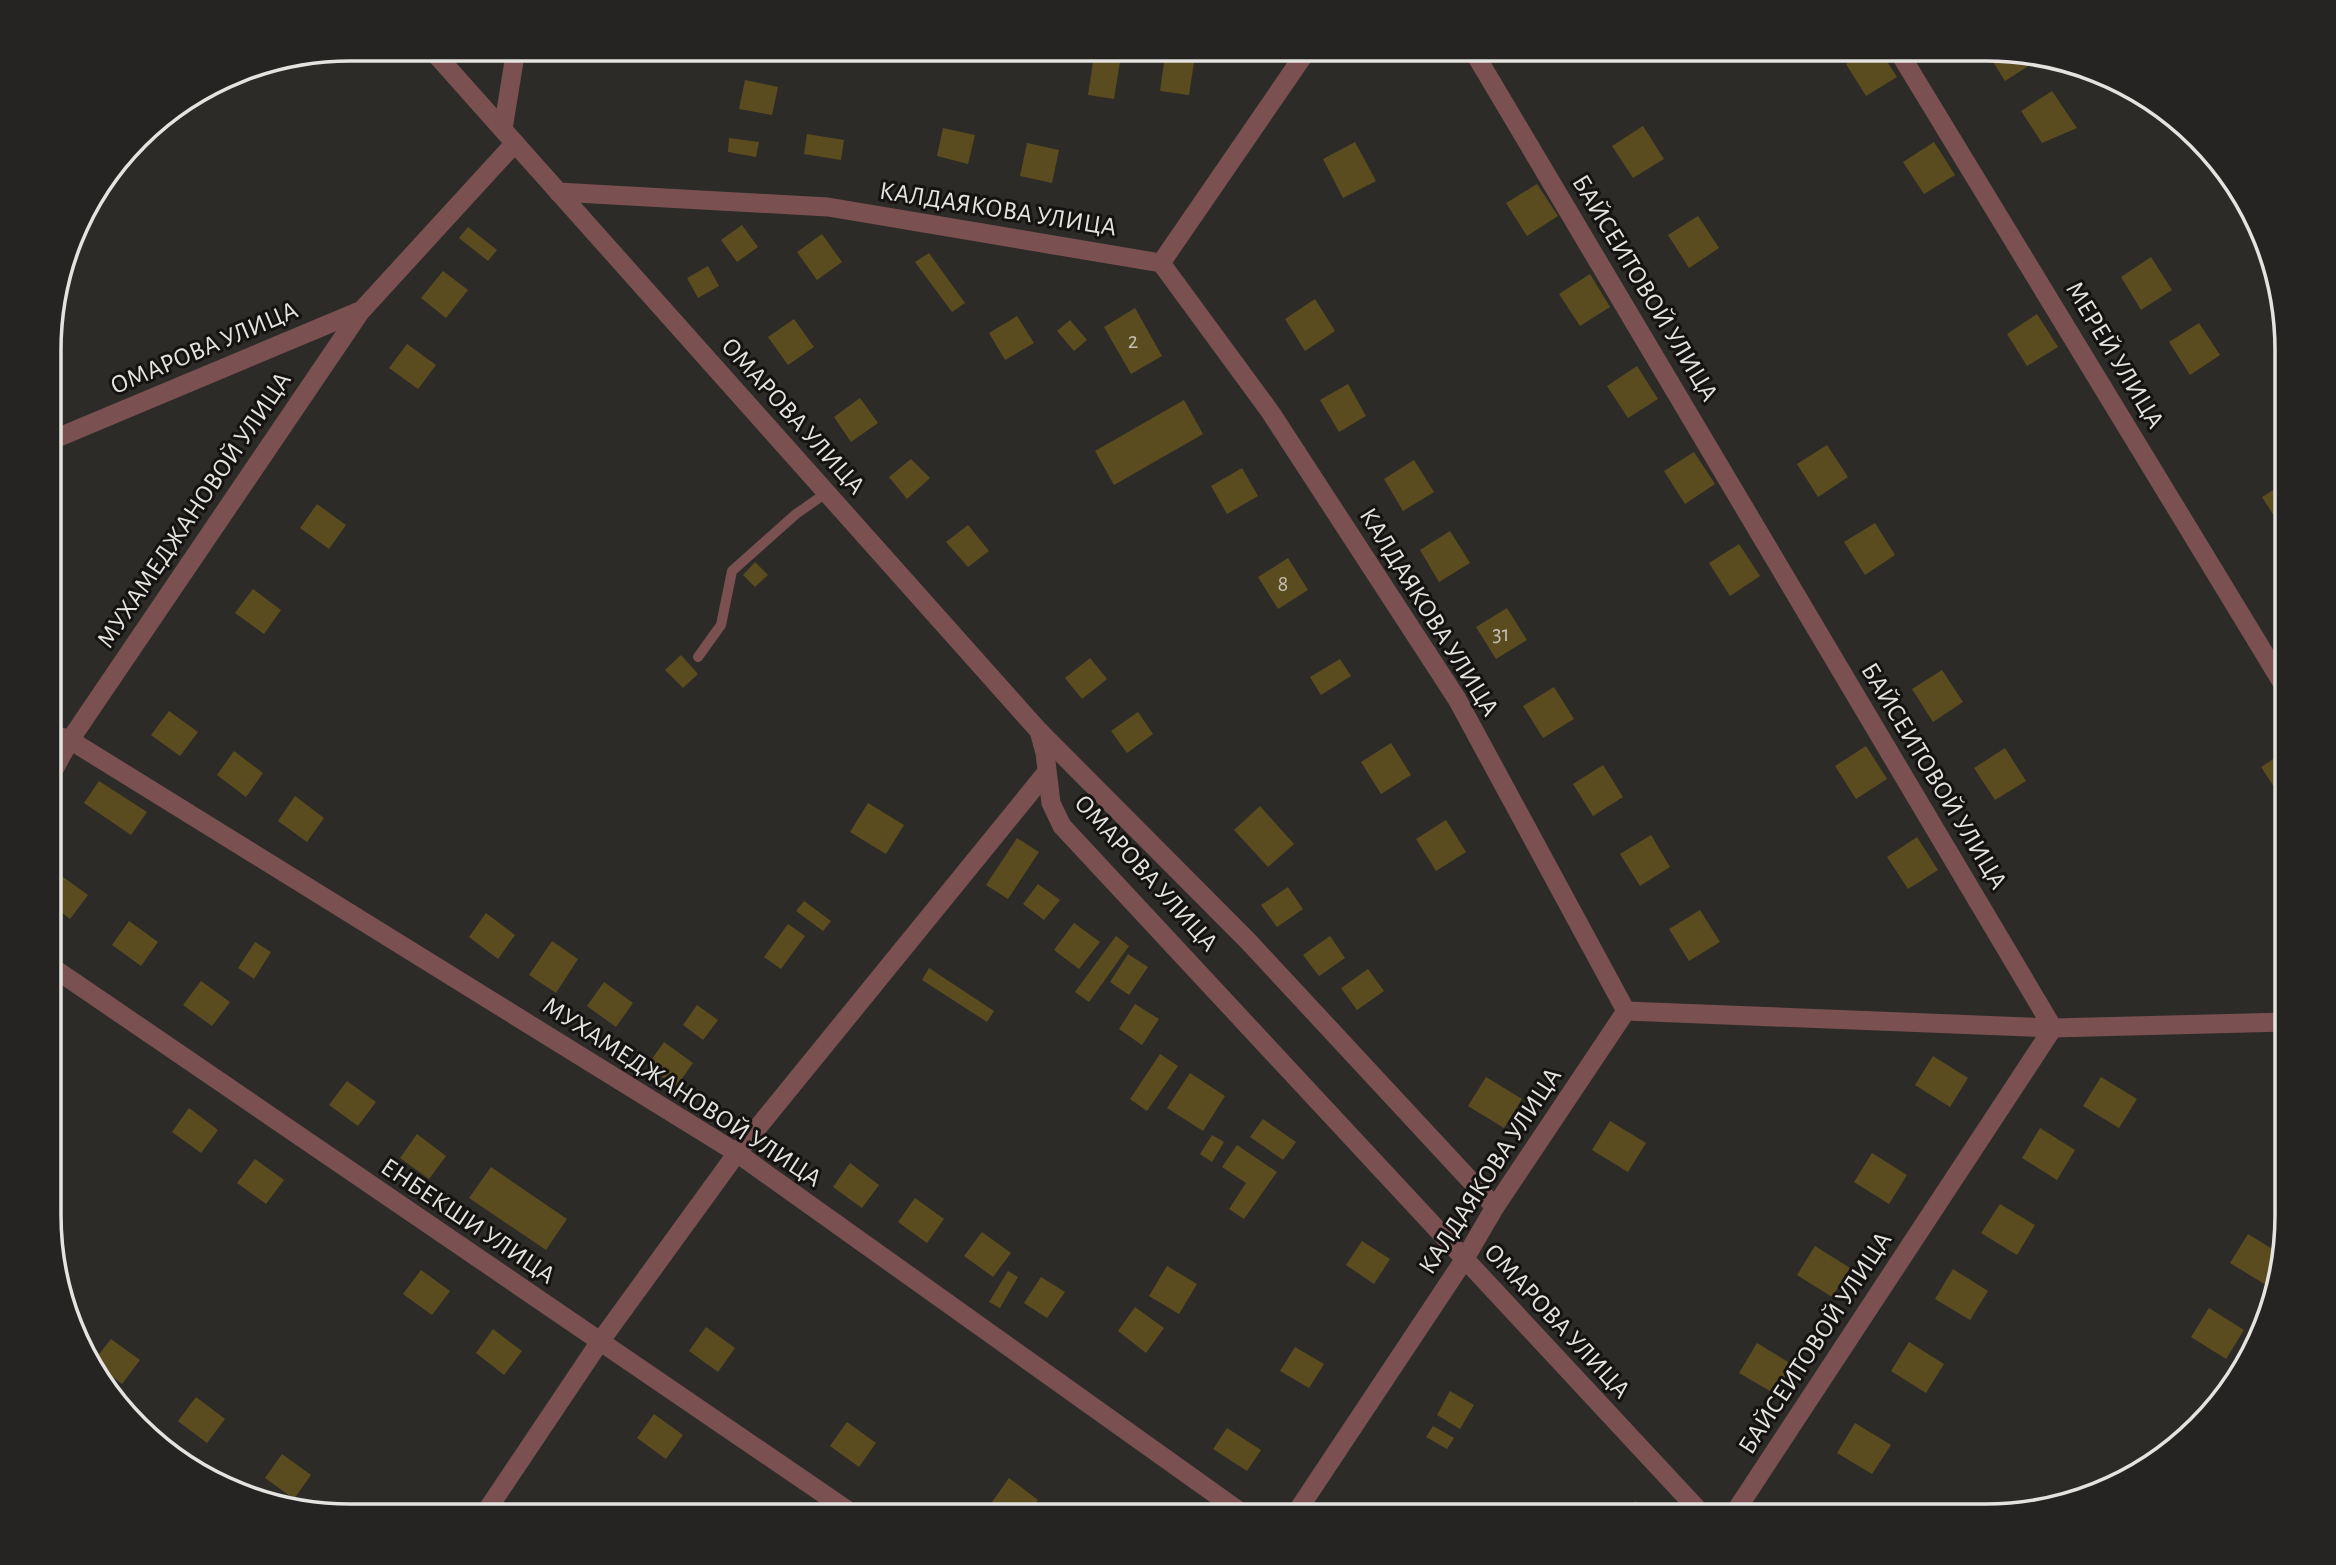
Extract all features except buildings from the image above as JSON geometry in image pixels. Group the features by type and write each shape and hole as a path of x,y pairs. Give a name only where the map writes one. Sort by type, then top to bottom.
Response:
{"street":[{"name":"ОМАРОВА УЛИЦА","path":"442,61 1039,731 1045,753 1051,803 1062,826 1692,1504"},
{"path":"509,136 515,61"},
{"path":"1161,263 1300,61"},
{"name":"БАЙСЕИТОВОЙ УЛИЦА","path":"1479,61 2053,1028 1741,1504"},
{"name":"МЕРЕЙ УЛИЦА","path":"1904,61 2275,671"},
{"name":"ОМАРОВА УЛИЦА","path":"61,436 362,310 509,136"},
{"name":"КАЛДАЯКОВА УЛИЦА","path":"558,192 828,207 1161,263 1271,413 1457,699 1626,1011 1302,1504"},
{"name":"МУХАМЕДЖАНОВОЙ УЛИЦА","path":"362,310 61,737 737,1153 1229,1504"},
{"path":"1039,731 1248,941 1495,1207"},
{"path":"490,1504 600,1343 737,1153 1046,773"},
{"name":"ЕНБЕКШИ УЛИЦА","path":"61,974 838,1504"},
{"path":"1626,1011 2053,1028 2275,1022"}],"lane":[{"path":"698,657 721,625 732,571 796,514 826,493"}]}
